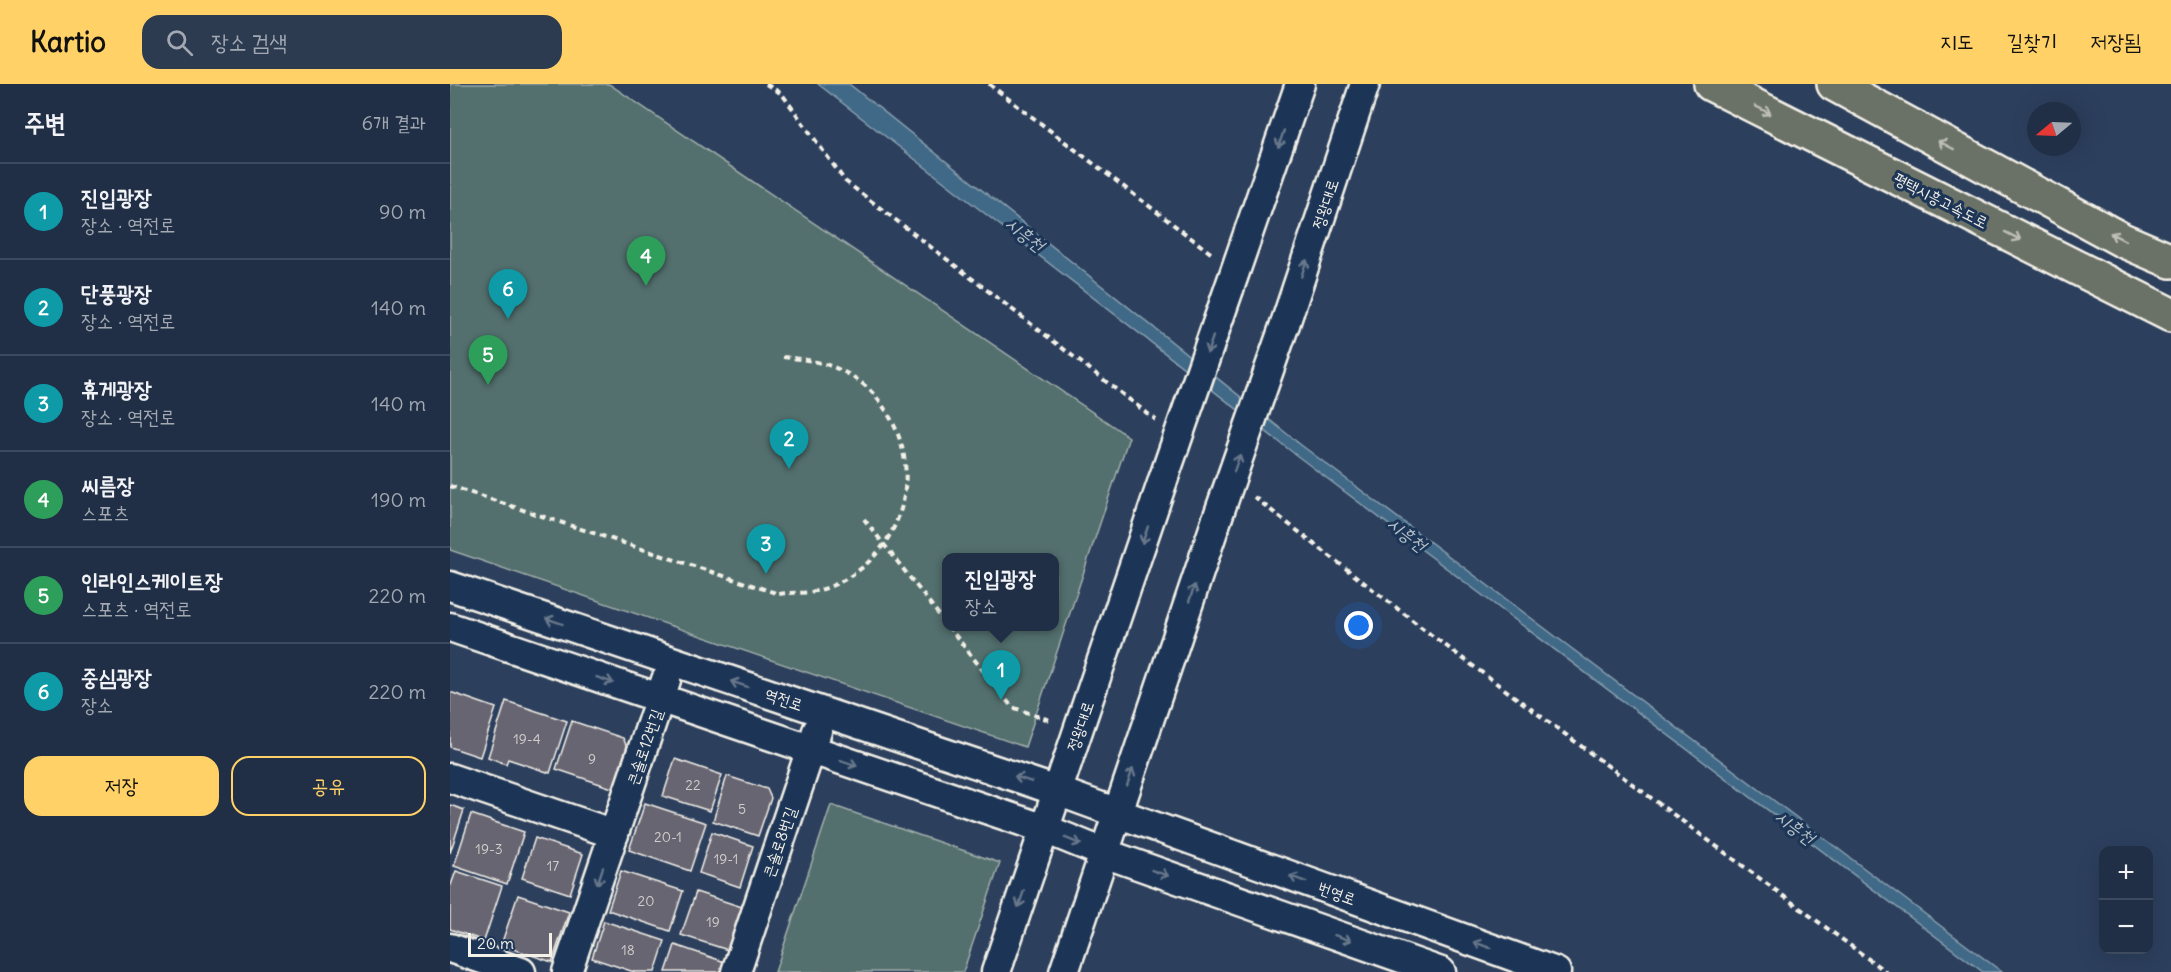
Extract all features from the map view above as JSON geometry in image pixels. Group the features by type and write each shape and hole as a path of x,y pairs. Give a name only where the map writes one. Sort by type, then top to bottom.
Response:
{"highway":[{"name":"평택시흥고속도로","path":"1711,84 2171,315"},
{"path":"1834,84 2122,240 2171,261"}],"street":[{"path":"1232,281 1300,84"},
{"name":"정왕대로","path":"1118,814 1286,324 1365,84"},
{"name":"정왕대로","path":"996,972 1232,281"},
{"name":"역전로","path":"450,586 1058,791 1118,814"},
{"path":"450,627 1045,829 1104,853 1427,970"},
{"name":"큰솔로12번길","path":"567,972 673,661"},
{"name":"큰솔로8번길","path":"735,972 823,712"},
{"path":"450,778 614,834"},
{"path":"1064,972 1118,814"},
{"name":"번영로","path":"1118,814 1556,972"},
{"path":"450,948 521,972"}],"path":[{"path":"766,84 782,94 845,181 1160,423"},
{"path":"988,84 1232,281"},
{"path":"450,486 779,594 819,590 855,573 884,545 901,512 907,474 900,437 882,404 855,378 821,362 783,357"},
{"path":"1253,496 1430,634 1886,972"},
{"path":"864,519 942,618"},
{"path":"952,631 1012,707 1079,730"}],"green space":[{"path":"450,84 609,84 1129,437 1025,747 450,550"},
{"path":"831,805 1000,863 963,972 775,972"}],"water":[{"name":"시흥천","path":"818,84 849,84 1301,445 2002,972 1983,972 1296,455"}],"building":[{"path":"450,692 496,708 480,757 450,747"},
{"path":"506,701 567,721 550,773 508,759 506,764 488,757"},
{"path":"572,721 623,738 628,749 615,789 556,769"},
{"path":"675,759 722,775 710,811 663,796"},
{"path":"727,776 767,789 771,798 758,836 713,821"},
{"path":"645,803 706,823 690,871 629,850"},
{"path":"450,805 464,810 450,853"},
{"path":"471,814 524,832 507,884 454,866"},
{"path":"712,832 753,846 740,887 699,873"},
{"path":"535,838 583,854 570,894 522,878"},
{"path":"456,871 502,886 484,941 450,929 450,888"},
{"path":"621,871 683,891 670,931 608,910"},
{"path":"696,892 745,908 731,951 681,935"},
{"path":"518,895 569,912 552,962 501,945"},
{"path":"604,921 665,941 655,972 634,972 592,958"},
{"path":"675,945 725,962 722,972 666,972"}],"place":[{"name":"씨름장","path":"646,286"},
{"name":"중심광장","path":"508,319"},
{"name":"인라인스케이트장","path":"488,385"},
{"name":"단풍광장","path":"789,469"},
{"name":"휴게광장","path":"766,574"},
{"name":"진입광장","path":"1001,700"}]}
